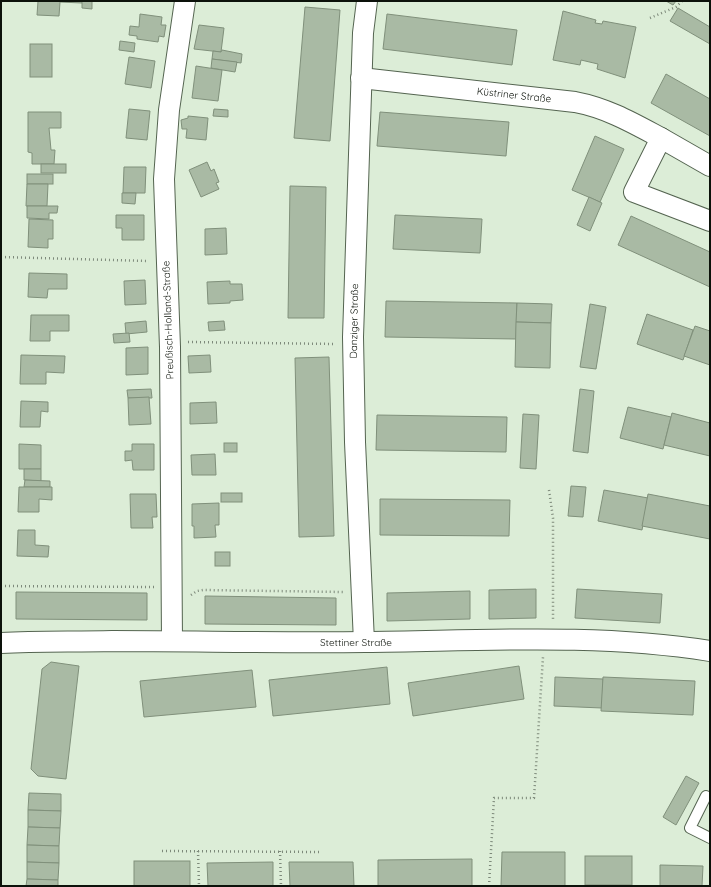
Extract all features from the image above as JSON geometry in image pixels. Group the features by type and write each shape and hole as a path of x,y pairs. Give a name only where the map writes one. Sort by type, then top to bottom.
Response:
{"street":[{"name":"Preußisch-Holland-Straße","path":"172,641 169,341 164,179 169,110 185,1"},
{"name":"Danziger Straße","path":"364,642 355,442 353,344 362,33 367,1"},
{"name":"Küstriner Straße","path":"361,78 575,102 602,108 618,115 710,166"},
{"path":"660,138 634,192 710,221"},
{"name":"Stettiner Straße","path":"1,643 172,641 364,642 548,639 625,641 710,651"}],"lane":[{"path":"706,796 690,828 710,838"}],"path":[{"path":"650,18 676,7 682,1"},
{"path":"1,257 166,262"},
{"path":"169,341 353,344"},
{"path":"489,886 494,798 534,798 548,639 552,518 549,490"},
{"path":"1,586 172,593 189,599 191,595 197,591 203,590 362,593"},
{"path":"162,851 322,852"},
{"path":"198,851 198,886"},
{"path":"280,852 281,886"}],"building":[{"path":"38,1 82,1 82,3 60,2 59,16 37,15"},
{"path":"82,1 92,1 92,9 82,8"},
{"path":"666,1 676,1 673,5"},
{"path":"305,7 340,10 330,141 294,138"},
{"path":"678,8 710,27 710,44 670,21"},
{"path":"563,11 596,20 595,23 602,24 603,21 636,27 625,78 597,69 598,64 581,60 580,65 553,60"},
{"path":"140,14 162,17 161,25 166,25 164,37 159,36 158,42 137,39 137,36 129,35 130,26 139,27"},
{"path":"387,14 517,30 512,65 383,49"},
{"path":"199,25 224,28 221,52 194,49"},
{"path":"120,41 135,43 134,52 119,50"},
{"path":"30,44 52,44 52,77 30,77"},
{"path":"222,50 242,54 241,63 212,59 213,51 221,52"},
{"path":"129,57 155,61 151,88 125,84"},
{"path":"212,59 237,62 235,72 211,68"},
{"path":"196,66 222,70 218,101 192,98"},
{"path":"666,74 710,99 710,136 651,103"},
{"path":"129,109 150,111 147,140 126,138"},
{"path":"214,109 228,110 228,117 213,116"},
{"path":"28,112 61,112 61,128 49,128 51,150 55,150 54,164 32,164 32,153 28,152"},
{"path":"380,112 509,122 506,156 377,146"},
{"path":"188,116 208,118 206,140 186,138 187,129 182,129 181,120 188,118"},
{"path":"595,136 624,149 600,202 572,190"},
{"path":"207,162 211,171 214,169 219,182 216,183 219,189 201,197 189,170"},
{"path":"41,164 66,164 66,173 41,173"},
{"path":"124,167 146,167 145,193 123,193"},
{"path":"27,174 53,174 53,184 27,184"},
{"path":"27,184 48,184 47,206 26,206"},
{"path":"290,186 326,187 324,318 288,318"},
{"path":"122,193 136,193 135,204 122,203"},
{"path":"589,197 602,203 590,231 577,225"},
{"path":"27,206 58,206 57,213 49,213 49,219 27,218"},
{"path":"116,215 144,215 144,240 122,240 122,228 116,228"},
{"path":"395,215 482,219 480,253 393,249"},
{"path":"631,216 710,252 710,287 618,245"},
{"path":"29,219 53,220 53,239 48,239 48,248 28,247"},
{"path":"226,228 227,254 205,255 205,229"},
{"path":"29,273 67,274 67,289 48,289 47,298 28,297"},
{"path":"145,280 146,304 125,305 124,281"},
{"path":"230,281 230,284 242,284 243,300 230,301 230,303 208,304 207,282"},
{"path":"386,301 517,303 516,339 385,337"},
{"path":"517,303 552,304 551,323 516,322"},
{"path":"590,304 606,307 596,369 580,367"},
{"path":"647,314 693,330 683,360 637,344"},
{"path":"31,315 69,315 69,331 50,331 50,341 30,341"},
{"path":"146,321 147,332 126,334 125,323"},
{"path":"224,321 225,330 209,331 208,322"},
{"path":"516,322 551,323 550,368 515,367"},
{"path":"695,326 710,331 710,365 684,356"},
{"path":"129,333 130,342 114,343 113,334"},
{"path":"148,347 148,374 126,375 126,348"},
{"path":"21,355 65,356 64,373 46,372 46,384 20,384"},
{"path":"210,355 211,372 189,373 188,356"},
{"path":"329,357 334,536 299,537 295,358"},
{"path":"151,389 152,398 128,398 127,390"},
{"path":"580,389 594,391 588,453 573,451"},
{"path":"149,397 151,424 129,425 128,398"},
{"path":"21,401 48,402 48,412 41,411 40,427 20,427"},
{"path":"216,402 217,423 190,424 190,403"},
{"path":"628,407 671,417 663,449 620,438"},
{"path":"672,413 710,423 710,456 664,445"},
{"path":"523,414 539,415 536,469 520,468"},
{"path":"377,415 507,417 506,452 376,450"},
{"path":"224,443 237,443 237,452 224,452"},
{"path":"19,444 41,445 41,469 19,469"},
{"path":"132,444 154,444 154,470 133,470 132,460 125,461 125,451 132,451"},
{"path":"215,454 216,475 192,475 191,455"},
{"path":"24,469 41,469 41,481 24,480"},
{"path":"25,480 50,481 50,487 24,487"},
{"path":"571,486 586,487 583,517 568,516"},
{"path":"19,487 52,487 52,500 39,499 39,512 18,512"},
{"path":"604,490 648,498 642,530 598,521"},
{"path":"221,493 242,493 242,502 221,502"},
{"path":"130,494 156,494 157,517 152,517 153,528 131,528"},
{"path":"648,494 710,506 710,539 642,526"},
{"path":"380,499 510,500 509,536 380,535"},
{"path":"219,503 219,525 215,525 216,537 194,538 194,526 192,526 192,504"},
{"path":"18,530 35,530 35,545 49,546 48,557 17,556"},
{"path":"215,552 230,552 230,566 215,566"},
{"path":"536,589 536,618 489,619 489,590"},
{"path":"577,589 662,594 660,623 575,618"},
{"path":"470,591 470,619 387,621 387,593"},
{"path":"16,592 147,593 147,620 16,619"},
{"path":"205,596 336,598 336,625 205,624"},
{"path":"51,662 79,666 66,779 38,776 31,769 42,669"},
{"path":"519,666 524,699 413,716 408,683"},
{"path":"387,667 390,704 273,716 269,680"},
{"path":"252,670 256,707 144,717 140,681"},
{"path":"555,677 603,679 602,708 554,706"},
{"path":"603,677 695,681 693,715 601,711"},
{"path":"686,776 699,783 676,825 663,817"},
{"path":"29,793 61,794 61,811 28,810"},
{"path":"28,810 61,811 60,828 28,827"},
{"path":"28,827 60,828 59,846 27,845"},
{"path":"27,845 59,846 59,863 27,862"},
{"path":"502,852 565,852 565,886 501,886"},
{"path":"585,856 632,856 632,885 585,885"},
{"path":"472,859 472,886 378,886 378,860"},
{"path":"134,861 190,861 190,886 134,886"},
{"path":"27,862 59,863 58,880 27,879"},
{"path":"273,862 273,886 208,886 207,863"},
{"path":"289,862 353,862 354,886 290,886"},
{"path":"660,865 703,866 702,886 660,886"},
{"path":"27,879 58,880 58,886 26,886"}]}
